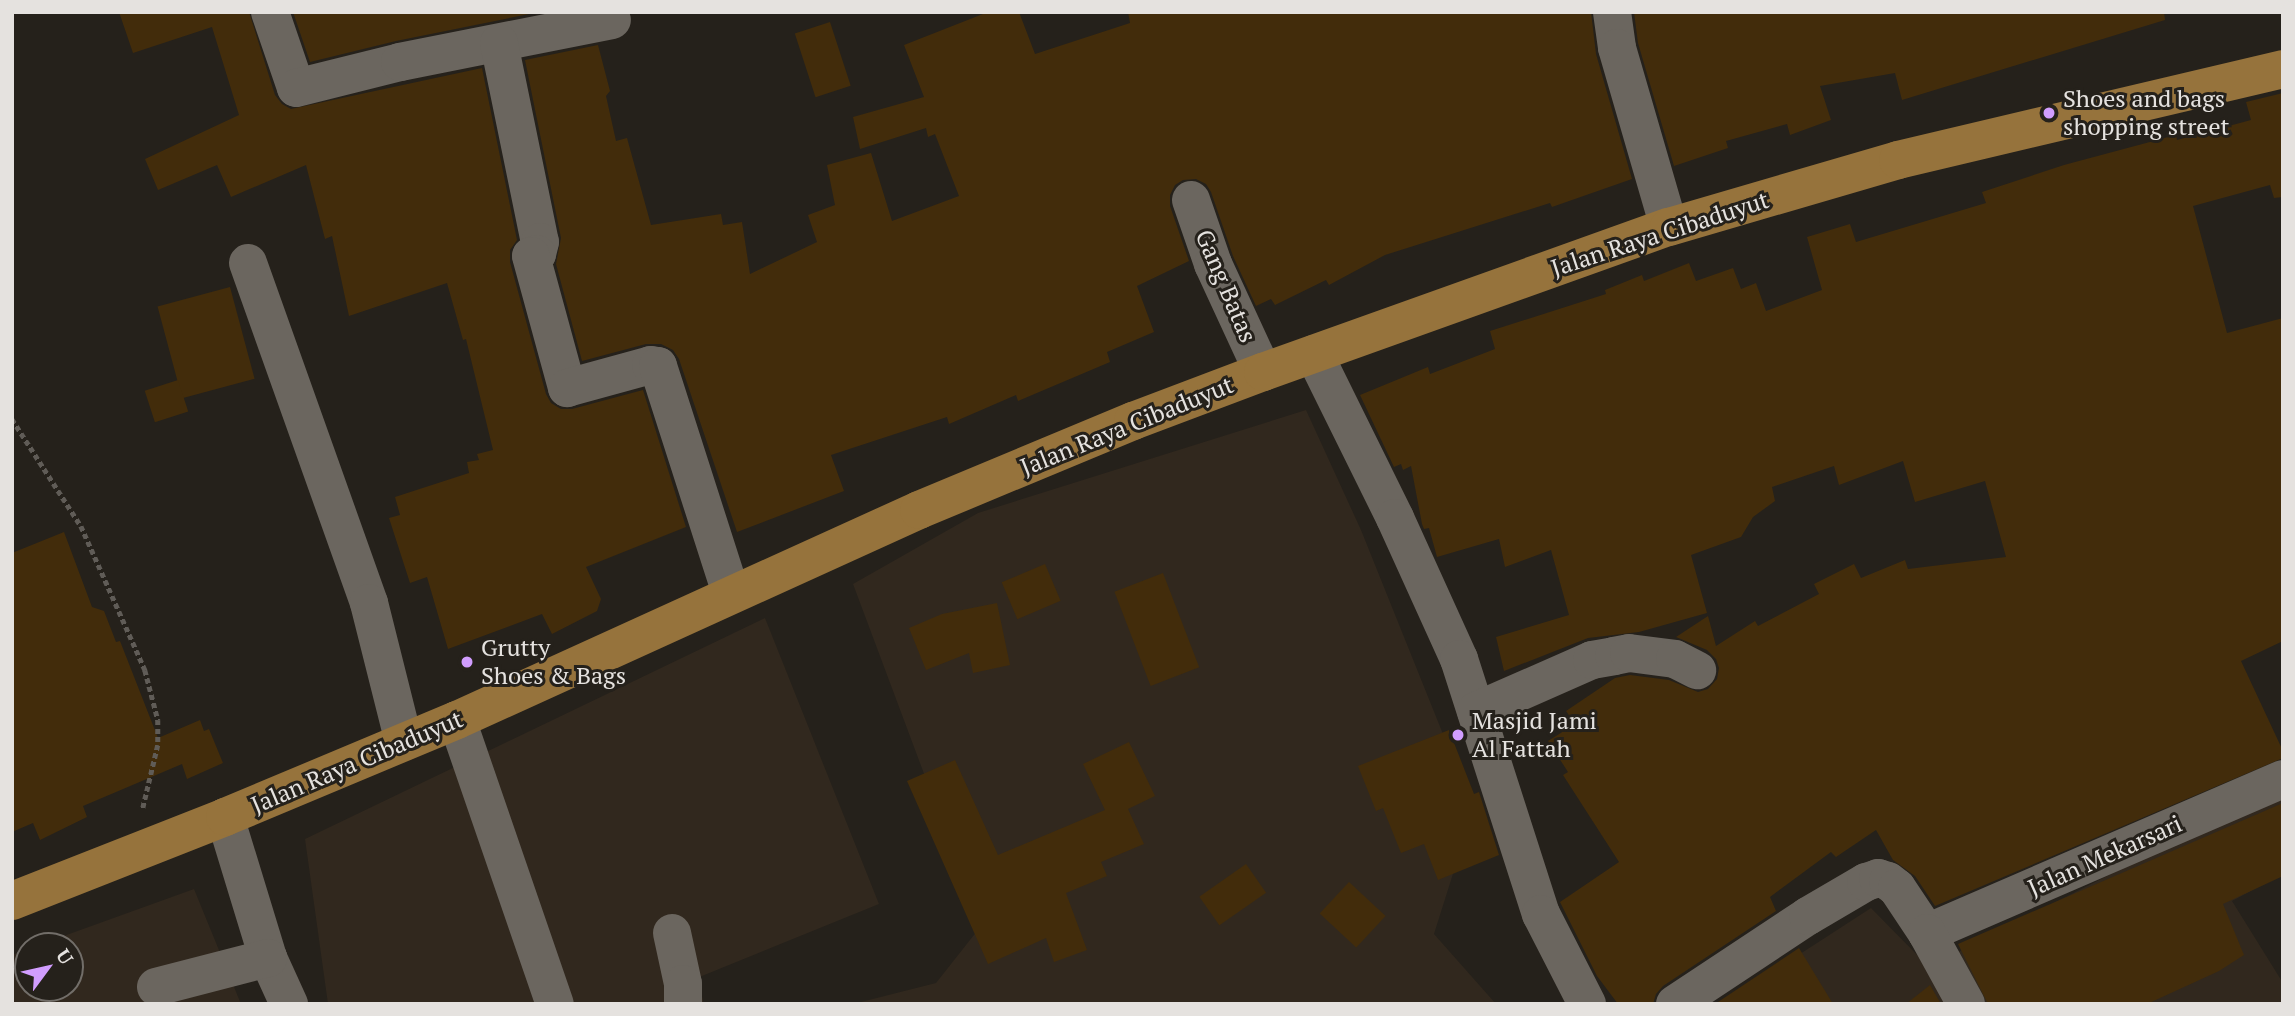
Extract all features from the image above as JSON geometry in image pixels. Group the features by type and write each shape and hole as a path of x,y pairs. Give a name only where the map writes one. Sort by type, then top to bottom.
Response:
{"main road":[{"name":"Jalan Raya Cibaduyut","path":"12,901 225,817 457,720 919,509 1133,421 1263,372 1669,227 1898,160 2283,69"}],"street":[{"path":"270,12 296,88 400,62 612,20"},
{"path":"1612,12 1617,48 1669,227"},
{"path":"499,43 540,243 537,254 531,256 567,388 651,365 658,366 731,594"},
{"name":"Gang Batas","path":"1191,200 1213,264 1263,372"},
{"path":"248,263 369,603 404,742"},
{"path":"1314,354 1400,530 1459,659 1541,914 1587,1004"},
{"path":"1476,711 1591,660 1629,653 1675,659 1698,670"},
{"path":"457,720 555,1004"},
{"name":"Jalan Mekarsari","path":"1927,933 2283,779"},
{"path":"225,817 268,958 289,1004"},
{"path":"1675,1004 1866,881 1878,878 1888,881 1927,933 1966,1004"},
{"path":"672,933 683,984 683,1004"},
{"path":"156,987 268,958"}],"path":[{"path":"12,419 81,526 145,670 158,720 158,745 133,852"}],"shaded area":[{"path":"1306,410 1361,530 1443,734 1458,858 1434,934 1496,1004 853,1004 936,983 981,926 853,584 978,513"},
{"path":"765,618 879,904 697,978 704,1004 328,1004 305,839"},
{"path":"2283,786 2283,874 2232,901 2283,983 2283,1004 1723,1004 1871,908 1929,967"},
{"path":"194,889 241,1004 12,1004 14,954 14,1002 84,1002 84,932 75,932"}],"building":[{"path":"119,12 249,12 275,95 282,104 291,109 482,68 517,240 510,250 510,262 546,394 551,403 561,409 572,409 643,390 686,527 586,567 601,599 597,611 552,634 542,614 448,649 427,577 410,583 389,518 400,515 395,497 469,473 467,462 479,460 477,454 493,450 466,339 463,340 447,283 349,316 332,236 325,239 306,165 231,197 217,165 158,190 145,159 239,115 212,27 133,53"},
{"path":"293,12 539,12 396,41 310,62"},
{"path":"988,12 1019,12 1035,54 1130,23 1128,12 1591,12 1596,54 1632,179 1552,207 1550,203 1385,255 1329,285 1326,280 1275,305 1271,299 1256,306 1233,256 1211,192 1206,184 1196,179 1183,180 1175,185 1170,195 1170,206 1189,261 1137,286 1154,332 1107,352 1110,362 1018,401 1016,395 949,424 947,417 831,455 844,491 737,532 679,359 673,350 661,344 646,344 582,361 556,264 561,238 525,60 598,45 610,91 606,96 616,141 627,138 651,225 721,214 723,225 742,222 750,274 817,242 808,215 835,205 827,165 871,153 892,221 959,196 935,134 928,137 926,128 860,149 853,117 924,97 904,45"},
{"path":"1634,12 2164,12 2165,20 1902,100 1895,73 1820,86 1831,120 1790,135 1787,124 1726,141 1728,148 1674,166 1638,43"},
{"path":"830,22 851,86 816,97 795,33"},
{"path":"2283,93 2283,197 2274,198 2270,185 2193,206 2227,333 2283,318 2283,641 2241,661 2283,751 2283,758 1935,906 1915,876 1893,860 1876,830 1836,857 1831,852 1770,897 1776,911 1663,986 1656,994 1653,1004 1618,1004 1597,976 1560,902 1619,862 1563,775 1568,772 1548,741 1575,724 1566,711 1615,678 1630,675 1669,680 1698,692 1708,689 1717,679 1719,668 1716,659 1707,650 1676,637 1708,616 1716,646 1755,621 1758,626 1819,594 1814,584 1854,564 1861,578 1905,560 1908,569 2006,557 1985,481 1915,502 1903,461 1839,485 1834,466 1772,487 1775,501 1753,517 1741,537 1691,555 1707,613 1639,632 1588,638 1504,671 1496,637 1569,615 1551,550 1505,567 1499,539 1437,557 1429,528 1424,529 1422,524 1411,466 1403,470 1401,464 1394,467 1360,395 1428,367 1430,374 1495,349 1490,331 1606,294 1605,290 1642,275 1644,281 1689,263 1696,281 1733,268 1741,289 1756,283 1766,311 1822,290 1807,237 1850,224 1856,242 1986,203 1982,192 2064,165 2176,135 2177,140 2251,120 2246,102"},
{"path":"230,287 255,379 182,398 158,306"},
{"path":"178,380 188,411 155,422 145,391"},
{"path":"64,532 92,607 104,611 116,642 120,641 158,738 200,720 204,731 209,729 223,763 187,779 182,764 83,806 87,817 40,840 33,823 12,832 12,553"},
{"path":"1045,564 1061,601 1017,619 1002,582"},
{"path":"1163,573 1199,667 1151,686 1114,592"},
{"path":"997,603 1010,665 973,673 969,653 926,670 909,628 942,614"},
{"path":"1449,730 1474,794 1479,792 1499,855 1438,880 1424,844 1401,853 1383,808 1376,811 1358,766"},
{"path":"1129,742 1155,796 1128,809 1144,844 1101,862 1107,876 1066,893 1087,950 1054,962 1046,938 988,964 907,781 955,760 998,855 1105,810 1083,764"},
{"path":"2283,803 2283,876 2223,904 2244,955 2219,971 2147,1004 1988,1004 1958,944"},
{"path":"1246,864 1266,893 1219,925 1199,897"},
{"path":"1349,882 1386,916 1356,948 1320,913"},
{"path":"1799,948 1833,1004 1715,1004"},
{"path":"1930,985 1941,1004 1906,1004"}],"place":[{"name":"Shoes and bags shopping street","path":"2049,113"},
{"name":"Grutty Shoes & Bags","path":"467,662"},
{"name":"Masjid Jami Al Fattah","path":"1458,735"}]}
